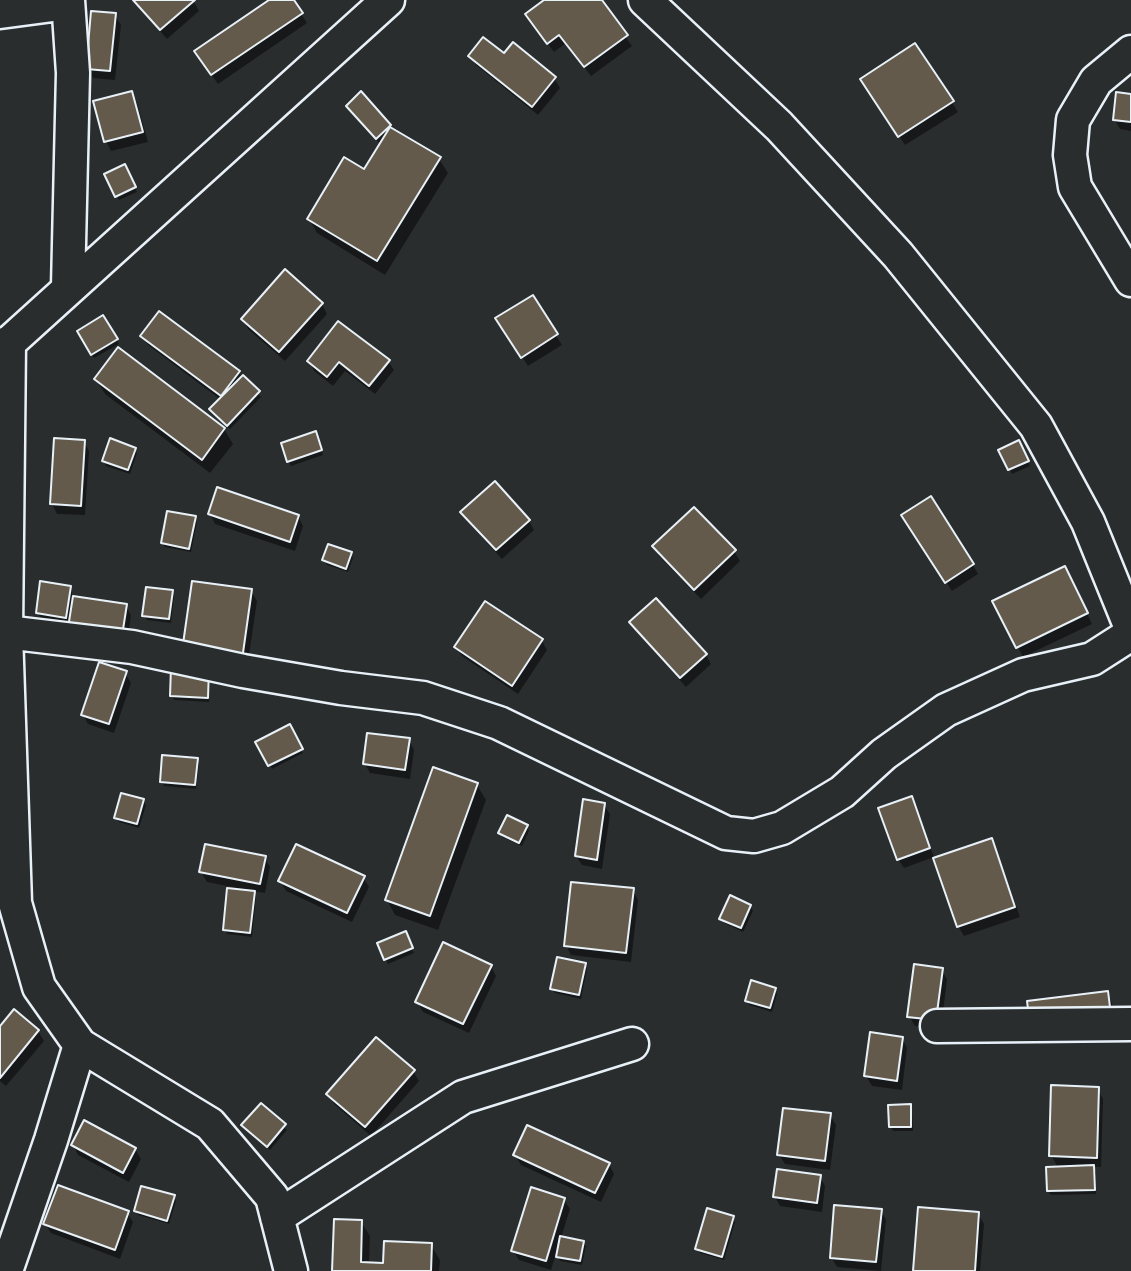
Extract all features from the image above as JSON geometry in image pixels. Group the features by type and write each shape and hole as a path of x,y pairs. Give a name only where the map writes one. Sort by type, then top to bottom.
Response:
{"street":[{"path":"291,1271 272,1197 211,1124 80,1045 39,987 15,903 5,741 5,347 388,0"},
{"path":"645,0 779,126 898,255 1036,426 1088,522 1131,628"},
{"path":"0,12 68,1 73,73 68,288"},
{"path":"1131,52 1096,80 1073,120 1070,155 1075,187 1131,281"},
{"path":"6,632 131,647 341,688 423,698 499,723 726,833 754,836 782,828 842,792 884,754 946,710 1023,675 1092,659 1131,634"},
{"path":"937,1026 1131,1024"},
{"path":"277,1217 463,1097 632,1044"},
{"path":"6,1271 80,1045"}],"building":[{"path":"133,0 195,0 160,30"},
{"path":"269,0 294,0 303,13 211,75 194,51"},
{"path":"544,0 602,0 628,35 584,67 559,35 547,44 525,14"},
{"path":"91,11 116,13 110,71 86,69"},
{"path":"483,37 504,53 513,42 556,77 532,107 468,56"},
{"path":"915,43 954,101 898,137 860,79"},
{"path":"132,91 143,132 104,142 93,101"},
{"path":"361,91 391,125 376,139 346,106"},
{"path":"1116,92 1131,94 1131,122 1113,120"},
{"path":"390,127 441,157 377,261 307,219 344,157 364,169"},
{"path":"125,164 136,187 115,197 104,174"},
{"path":"285,269 323,303 279,352 241,319"},
{"path":"533,295 558,334 521,358 495,318"},
{"path":"159,311 240,371 221,396 140,336"},
{"path":"103,315 118,339 91,355 77,331"},
{"path":"338,321 390,360 369,386 339,362 327,377 307,361"},
{"path":"118,347 225,428 202,460 94,379"},
{"path":"243,375 260,391 227,426 209,409"},
{"path":"316,431 322,450 287,462 281,443"},
{"path":"54,438 85,440 81,506 50,504"},
{"path":"110,438 136,448 128,470 102,461"},
{"path":"1019,440 1029,461 1008,470 998,450"},
{"path":"495,481 530,520 496,550 460,512"},
{"path":"217,487 299,515 290,542 208,514"},
{"path":"931,496 974,564 945,583 901,515"},
{"path":"694,507 736,550 694,590 652,546"},
{"path":"167,511 196,516 189,549 161,543"},
{"path":"328,544 352,552 346,569 322,560"},
{"path":"1065,566 1088,613 1016,648 992,601"},
{"path":"40,581 71,586 66,618 36,613"},
{"path":"192,581 252,589 242,660 182,651"},
{"path":"146,587 173,590 169,619 142,616"},
{"path":"73,596 127,604 122,636 68,628"},
{"path":"656,598 707,654 680,678 629,622"},
{"path":"485,601 543,639 512,686 454,647"},
{"path":"99,662 127,671 109,724 81,715"},
{"path":"171,667 209,669 208,698 170,696"},
{"path":"290,724 303,749 268,766 255,742"},
{"path":"367,733 410,738 405,770 363,764"},
{"path":"162,755 198,758 195,785 160,782"},
{"path":"433,767 478,783 430,916 385,900"},
{"path":"121,793 144,799 137,824 114,818"},
{"path":"912,796 930,848 897,860 878,808"},
{"path":"583,799 605,803 597,860 575,856"},
{"path":"507,815 528,825 519,843 498,833"},
{"path":"992,838 1015,907 957,927 933,858"},
{"path":"205,844 266,856 260,884 199,872"},
{"path":"296,844 365,876 347,913 278,881"},
{"path":"571,882 634,888 626,953 564,946"},
{"path":"227,888 255,891 250,933 223,930"},
{"path":"730,895 751,905 741,928 719,919"},
{"path":"406,931 413,948 384,960 377,943"},
{"path":"443,942 492,965 463,1024 415,1002"},
{"path":"557,957 586,963 579,995 550,989"},
{"path":"914,964 943,968 936,1020 907,1017"},
{"path":"751,980 776,988 770,1008 745,1001"},
{"path":"1108,991 1111,1015 1030,1025 1027,1001"},
{"path":"14,1009 39,1030 0,1078 0,1026"},
{"path":"870,1032 903,1037 897,1081 864,1076"},
{"path":"376,1037 415,1070 365,1127 326,1094"},
{"path":"1051,1085 1099,1087 1097,1158 1049,1156"},
{"path":"261,1103 286,1124 267,1147 241,1125"},
{"path":"911,1104 911,1127 889,1127 888,1105"},
{"path":"783,1108 831,1113 825,1161 777,1155"},
{"path":"84,1120 136,1148 123,1173 71,1145"},
{"path":"527,1125 610,1163 595,1193 513,1155"},
{"path":"1094,1165 1095,1190 1047,1191 1046,1167"},
{"path":"777,1169 821,1175 817,1203 773,1197"},
{"path":"58,1185 129,1211 115,1250 43,1224"},
{"path":"141,1186 175,1195 167,1221 134,1211"},
{"path":"531,1187 565,1198 546,1261 511,1251"},
{"path":"834,1205 882,1209 876,1262 830,1258"},
{"path":"918,1207 979,1212 975,1271 913,1271"},
{"path":"707,1208 734,1216 722,1257 695,1249"},
{"path":"334,1219 362,1220 361,1262 383,1263 384,1241 432,1243 431,1271 332,1271"},
{"path":"560,1236 584,1241 580,1261 556,1257"}]}
